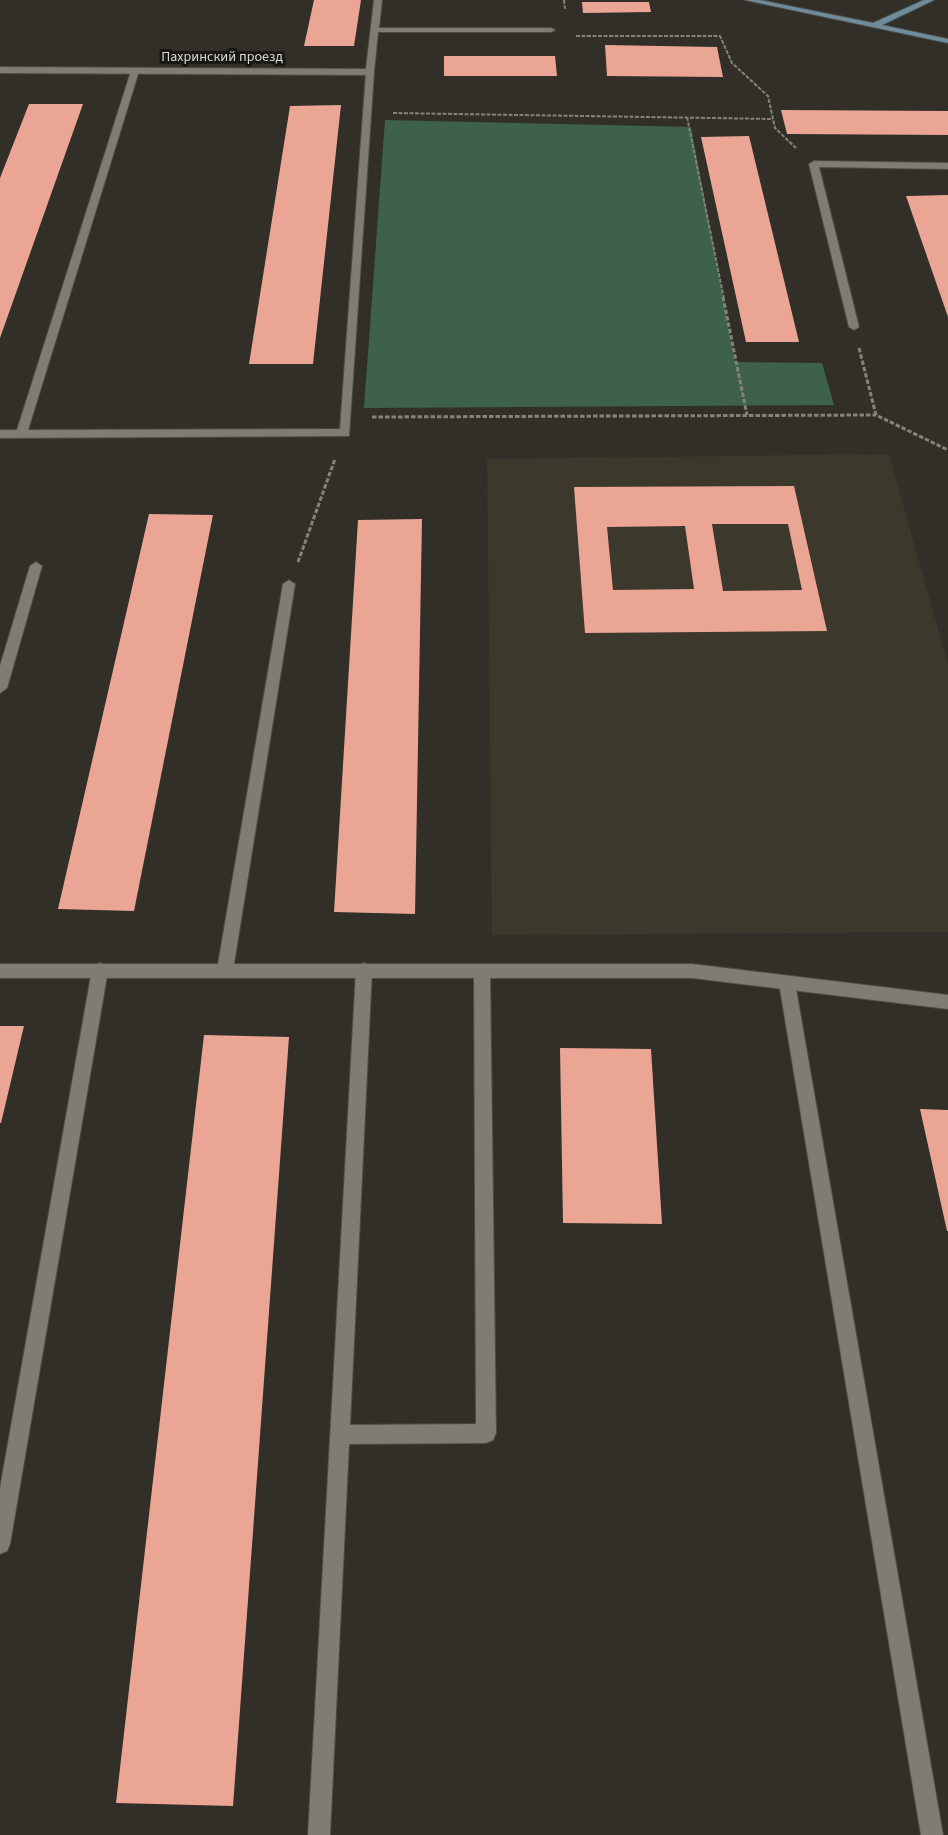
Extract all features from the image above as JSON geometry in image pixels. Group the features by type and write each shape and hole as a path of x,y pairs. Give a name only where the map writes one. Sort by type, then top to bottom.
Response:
{"street":[{"path":"0,434 345,433 370,72 378,0"},
{"path":"749,0 948,41"},
{"path":"873,26 930,0"},
{"path":"375,30 551,30"},
{"name":"Пахринский проезд","path":"0,70 370,72"},
{"path":"21,434 135,71"},
{"path":"854,327 814,164 948,166"},
{"path":"0,688 36,566"},
{"path":"225,970 289,585"},
{"path":"0,970 692,971 948,1002"},
{"path":"0,1544 100,970"},
{"path":"320,1835 364,970"},
{"path":"340,1435 486,1432 482,971"},
{"path":"787,983 932,1835"}],"path":[{"path":"564,0 566,18"},
{"path":"568,36 720,36 732,63 768,96 775,128 814,164"},
{"path":"368,113 773,118"},
{"path":"687,117 747,415"},
{"path":"854,327 876,415"},
{"path":"346,417 876,415 948,450"},
{"path":"289,585 345,433"}],"shaded area":[{"path":"889,454 948,665 948,932 492,935 487,459"}],"green space":[{"path":"385,120 691,127 735,362 822,363 834,405 364,408"}],"building":[{"path":"314,0 361,0 354,46 304,46"},
{"path":"582,2 649,2 651,12 583,13"},
{"path":"605,45 717,47 723,77 607,76"},
{"path":"444,56 555,56 557,76 444,76"},
{"path":"29,104 83,104 0,338 0,178"},
{"path":"341,105 313,364 249,364 290,106"},
{"path":"781,110 948,111 948,135 787,134"},
{"path":"749,136 799,342 746,342 701,137"},
{"path":"948,195 948,317 906,196"},
{"path":"794,486 827,631 585,633 574,487","holes":["712,524 788,524 802,590 723,591","685,526 694,589 613,590 607,527"]},
{"path":"149,514 213,515 134,911 58,909"},
{"path":"422,519 415,914 334,912 358,520"},
{"path":"0,1026 24,1026 1,1123 0,1123"},
{"path":"204,1035 289,1037 233,1806 116,1803"},
{"path":"560,1048 651,1049 662,1224 563,1223"},
{"path":"920,1109 948,1110 948,1231 947,1231"}]}
